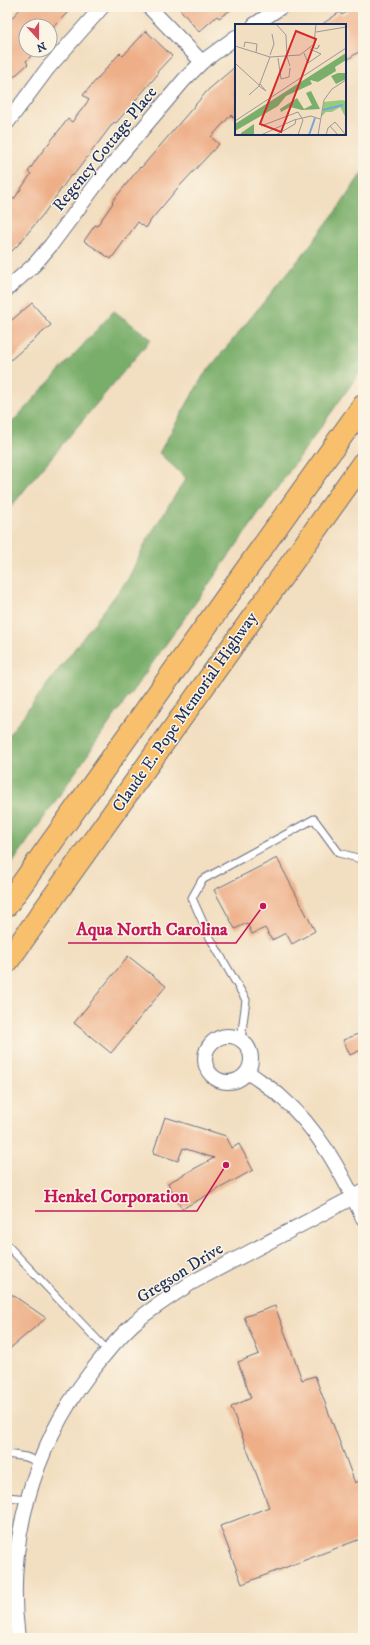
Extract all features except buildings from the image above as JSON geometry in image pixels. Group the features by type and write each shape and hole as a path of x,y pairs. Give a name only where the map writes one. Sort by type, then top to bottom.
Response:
{"highway":[{"name":"Claude E. Pope Memorial Highway","path":"7,905 363,406"},
{"name":"Claude E. Pope Memorial Highway","path":"7,962 363,463"}],"street":[{"path":"7,123 48,68 102,7"},
{"path":"149,7 202,62"},
{"path":"256,24 281,7"},
{"name":"Regency Cottage Place","path":"7,289 34,265 51,245 119,156 184,80 202,62 235,38"},
{"path":"227,1035 242,1039 251,1051 252,1058 248,1072 238,1080 227,1082 212,1076 207,1069 205,1062 209,1046 220,1037 227,1035"},
{"path":"248,1072 279,1094 306,1121 358,1195 363,1218"},
{"name":"Gregson Drive","path":"18,1638 15,1586 16,1560 28,1499 39,1462 59,1419 80,1386 108,1351 134,1324 165,1300 191,1283 358,1195"}],"lane":[{"path":"242,1039 246,1000 209,936 192,898 202,880 314,819 339,853 361,859 363,864"},
{"path":"7,1245 108,1351"},
{"path":"7,1454 26,1457 39,1462"},
{"path":"7,1497 28,1499"}],"green space":[{"path":"363,171 363,368 106,728 7,871 7,737 128,579 147,540 186,478 159,453 203,376 308,248 342,203"},
{"path":"114,311 151,339 7,512 7,428"}],"place":[{"name":"Aqua North Carolina","path":"263,906"},
{"name":"Henkel Corporation","path":"226,1165"}]}
